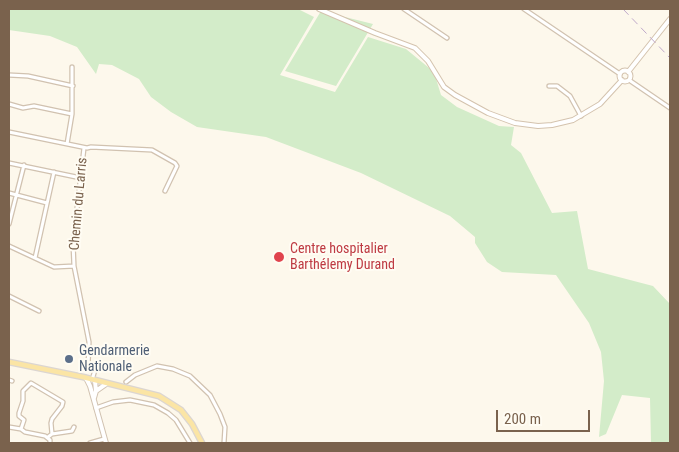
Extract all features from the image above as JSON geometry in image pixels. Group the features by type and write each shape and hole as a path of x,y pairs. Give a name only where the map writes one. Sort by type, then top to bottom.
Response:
{"main road":[{"path":"319,9 375,34 414,48 428,61 444,86 455,95 488,114 515,123 538,126 562,123 581,116 600,104 622,80"},
{"path":"628,72 670,19"},
{"path":"622,80 620,74 624,71 628,72"},
{"path":"622,80 629,80 628,72"},
{"path":"9,362 151,394 174,404 188,418 202,443"},
{"path":"86,378 90,386 105,441"},
{"path":"90,386 93,380"},
{"path":"93,380 96,391 93,400"},
{"path":"96,391 106,384"}],"street":[{"path":"404,9 447,38"},
{"path":"524,9 620,74"},
{"path":"66,144 72,114 72,67"},
{"path":"9,75 28,76 72,86"},
{"path":"629,80 670,108"},
{"path":"549,86 557,86 570,96 581,116"},
{"path":"9,104 23,108 34,106 72,114"},
{"path":"9,132 84,148"},
{"name":"Chemin du Larris","path":"93,380 95,370 88,366 89,342 74,266 73,240 84,148 152,150 177,166 165,191"},
{"path":"9,163 81,178"},
{"path":"9,224 24,166"},
{"path":"35,258 54,172"},
{"path":"9,193 47,203"},
{"path":"9,246 54,267 74,266"},
{"path":"9,296 39,311"},
{"path":"126,382 135,375 157,366 173,368 190,376 210,395 220,414 225,427 224,443"},
{"path":"21,429 24,420 19,416 23,401 23,391 31,383 63,402 50,423 52,434"},
{"path":"95,408 113,402 130,400 154,405 176,420 190,443"},
{"path":"9,427 48,437 52,434 72,431 74,427"},
{"path":"48,437 50,443"},
{"path":"90,443 105,441"}],"green space":[{"path":"9,9 298,9 314,17 280,75 335,92 368,37 406,49 434,72 441,95 457,107 499,126 514,127 511,145 521,153 552,213 577,211 588,269 653,286 670,304 669,443 651,443 650,398 622,395 606,434 599,437 604,381 601,352 589,323 556,275 502,272 487,262 475,243 475,237 450,216 361,173 266,137 197,127 171,112 151,97 139,79 112,65 99,64 96,74 77,47 50,36 9,30"},
{"path":"321,11 373,24 336,86 285,71"}],"railway":[{"path":"623,9 670,58"}],"place":[{"name":"Centre hospitalier Barthélemy Durand","path":"279,257"},
{"name":"Gendarmerie Nationale","path":"69,359"}]}
